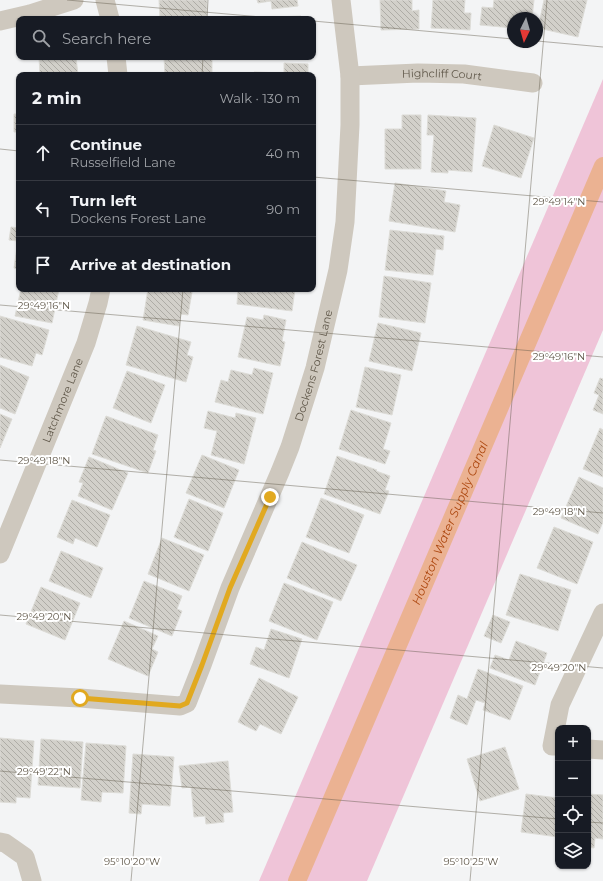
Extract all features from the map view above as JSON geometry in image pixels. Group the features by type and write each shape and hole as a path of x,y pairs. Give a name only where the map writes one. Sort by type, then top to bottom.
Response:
{"street":[{"path":"21,16 74,0"},
{"path":"105,0 109,16"},
{"name":"Dockens Forest Lane","path":"0,694 73,697 180,706 187,703 230,588 290,447 314,368 338,270 345,222 350,125 350,76 341,0"},
{"path":"0,21 16,17"},
{"path":"116,60 118,72"},
{"name":"Highcliff Court","path":"350,76 418,73 464,74 534,83"},
{"name":"Latchmore Lane","path":"0,554 86,344 98,303 100,292"},
{"path":"558,725 560,705 603,613"},
{"path":"591,749 603,750"},
{"path":"0,842 5,843 24,858 32,881"}],"shaded area":[{"path":"603,79 603,330 367,881 259,881"}],"building":[{"path":"159,0 207,0 207,16 160,16"},
{"path":"257,0 297,0 298,6 272,9 271,1 258,3"},
{"path":"380,0 412,0 412,11 419,10 419,29 381,30"},
{"path":"433,0 465,0 464,13 471,13 470,30 431,28"},
{"path":"494,0 534,0 533,12 507,12 507,27 480,25 482,7 493,8"},
{"path":"544,0 587,0 578,37 543,29 543,12 541,12"},
{"path":"39,60 76,60 78,72 40,72"},
{"path":"164,60 212,60 212,72 165,72"},
{"path":"284,63 308,64 308,72 284,72"},
{"path":"14,114 16,114 16,132 14,132"},
{"path":"402,115 421,115 421,169 385,169 385,129 402,129"},
{"path":"428,115 476,118 472,172 448,170 448,173 431,172 434,135 427,135"},
{"path":"494,125 534,138 521,178 482,166"},
{"path":"395,183 446,191 444,202 460,205 455,232 389,221"},
{"path":"11,227 16,228 16,241 9,240"},
{"path":"390,230 444,236 443,250 436,249 433,275 385,270"},
{"path":"16,254 16,268 14,268"},
{"path":"384,276 431,283 425,323 379,317"},
{"path":"20,292 58,292 52,323 15,316"},
{"path":"148,292 192,292 188,315 181,314 179,326 143,320"},
{"path":"238,292 295,292 292,311 237,304"},
{"path":"264,315 286,320 282,341 285,342 280,366 238,357 247,317 263,320"},
{"path":"0,316 49,330 42,355 36,353 32,366 0,357"},
{"path":"378,323 421,333 412,371 369,361"},
{"path":"137,326 191,342 187,355 193,357 186,382 126,365"},
{"path":"0,365 29,377 15,414 0,408"},
{"path":"365,367 401,375 392,415 356,407"},
{"path":"254,368 273,373 263,414 215,402 221,380 228,382 231,370 252,375"},
{"path":"127,371 165,385 151,423 113,408"},
{"path":"600,378 603,379 603,414 593,410 599,395 594,393"},
{"path":"351,410 391,423 383,449 390,451 385,464 339,449"},
{"path":"208,411 235,418 236,413 256,418 244,464 211,455 217,431 204,428"},
{"path":"0,414 12,419 0,448"},
{"path":"106,416 158,435 153,450 156,451 148,473 92,454"},
{"path":"600,428 603,430 603,477 583,469"},
{"path":"202,455 239,470 224,508 186,493"},
{"path":"337,456 390,476 385,490 389,491 380,514 324,494"},
{"path":"89,457 128,473 112,510 78,496 83,483 79,482"},
{"path":"579,477 603,488 603,522 598,534 561,518"},
{"path":"321,498 364,515 349,553 306,537"},
{"path":"189,499 223,513 208,551 174,537"},
{"path":"72,500 110,515 97,547 75,538 73,544 57,537"},
{"path":"554,527 593,542 577,584 537,568"},
{"path":"162,538 204,555 189,591 148,574"},
{"path":"302,542 357,565 341,601 287,578"},
{"path":"61,551 103,568 91,598 49,581"},
{"path":"520,574 571,590 558,631 506,615"},
{"path":"144,581 182,596 177,609 182,611 172,636 129,618"},
{"path":"284,583 333,602 317,640 269,621"},
{"path":"41,587 80,603 65,640 26,624"},
{"path":"493,615 510,622 501,643 484,636"},
{"path":"124,621 158,636 152,649 158,652 148,676 108,659"},
{"path":"271,629 302,639 289,678 250,664 256,647 264,650"},
{"path":"516,641 547,653 535,685 490,668 495,655 509,660"},
{"path":"478,669 523,686 510,720 483,710 485,703 476,700 467,725 450,718 458,695 467,699"},
{"path":"259,678 298,697 281,734 260,724 256,731 238,722"},
{"path":"0,738 34,741 30,798 16,797 16,803 0,802"},
{"path":"41,739 83,742 80,788 38,785"},
{"path":"86,743 126,746 123,793 102,792 101,802 81,800"},
{"path":"505,747 519,789 480,801 467,759"},
{"path":"133,754 174,757 170,806 142,804 141,814 129,813"},
{"path":"228,761 233,812 223,813 224,822 206,824 205,816 194,817 191,787 182,788 179,766"},
{"path":"526,794 555,798 555,837 521,832"},
{"path":"591,794 603,795 603,839 595,838 594,848 591,848"}],"waterway":[{"name":"Houston Water Supply Canal","path":"297,881 603,166"}],"route":[{"path":"80,698 180,706 187,703 230,588 270,497"}]}
